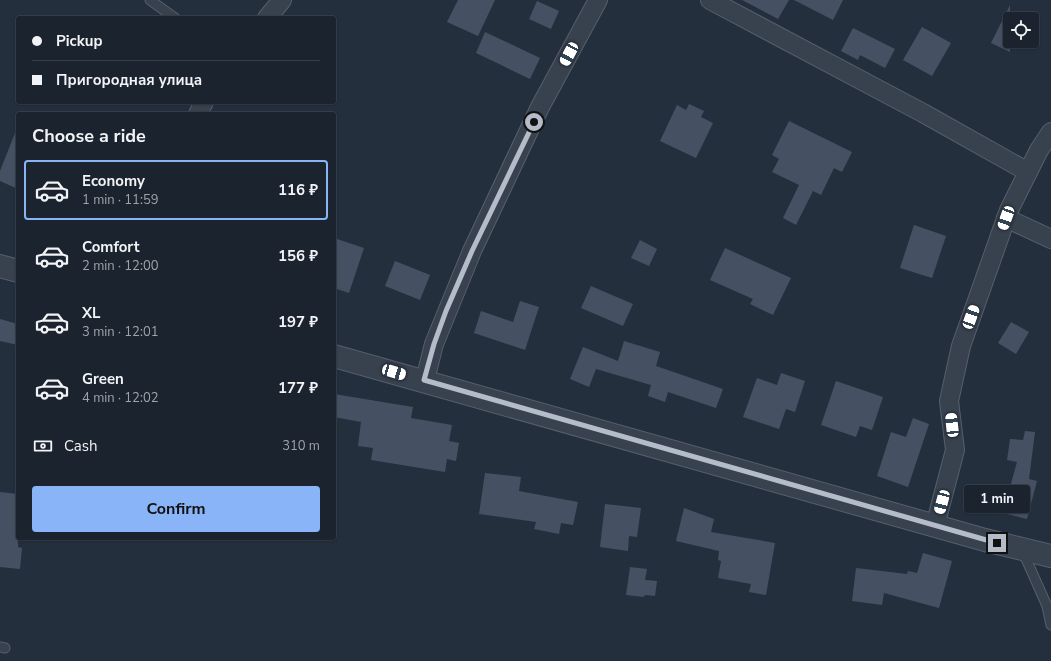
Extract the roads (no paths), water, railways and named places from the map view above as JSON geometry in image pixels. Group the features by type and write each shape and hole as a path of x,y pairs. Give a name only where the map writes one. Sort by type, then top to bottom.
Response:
{"street":[{"path":"269,16 282,0"},
{"path":"424,380 434,344 472,251 540,107 598,0"},
{"path":"710,0 923,113 1028,172"},
{"path":"935,526 955,450 949,401 961,346 1006,218 1039,150 1051,132"},
{"path":"1006,218 1051,240"},
{"path":"0,266 16,270"},
{"path":"336,357 424,380 935,526 1051,556"}],"lane":[{"path":"150,0 171,16"},
{"path":"1021,549 1049,606 1051,625"}]}
